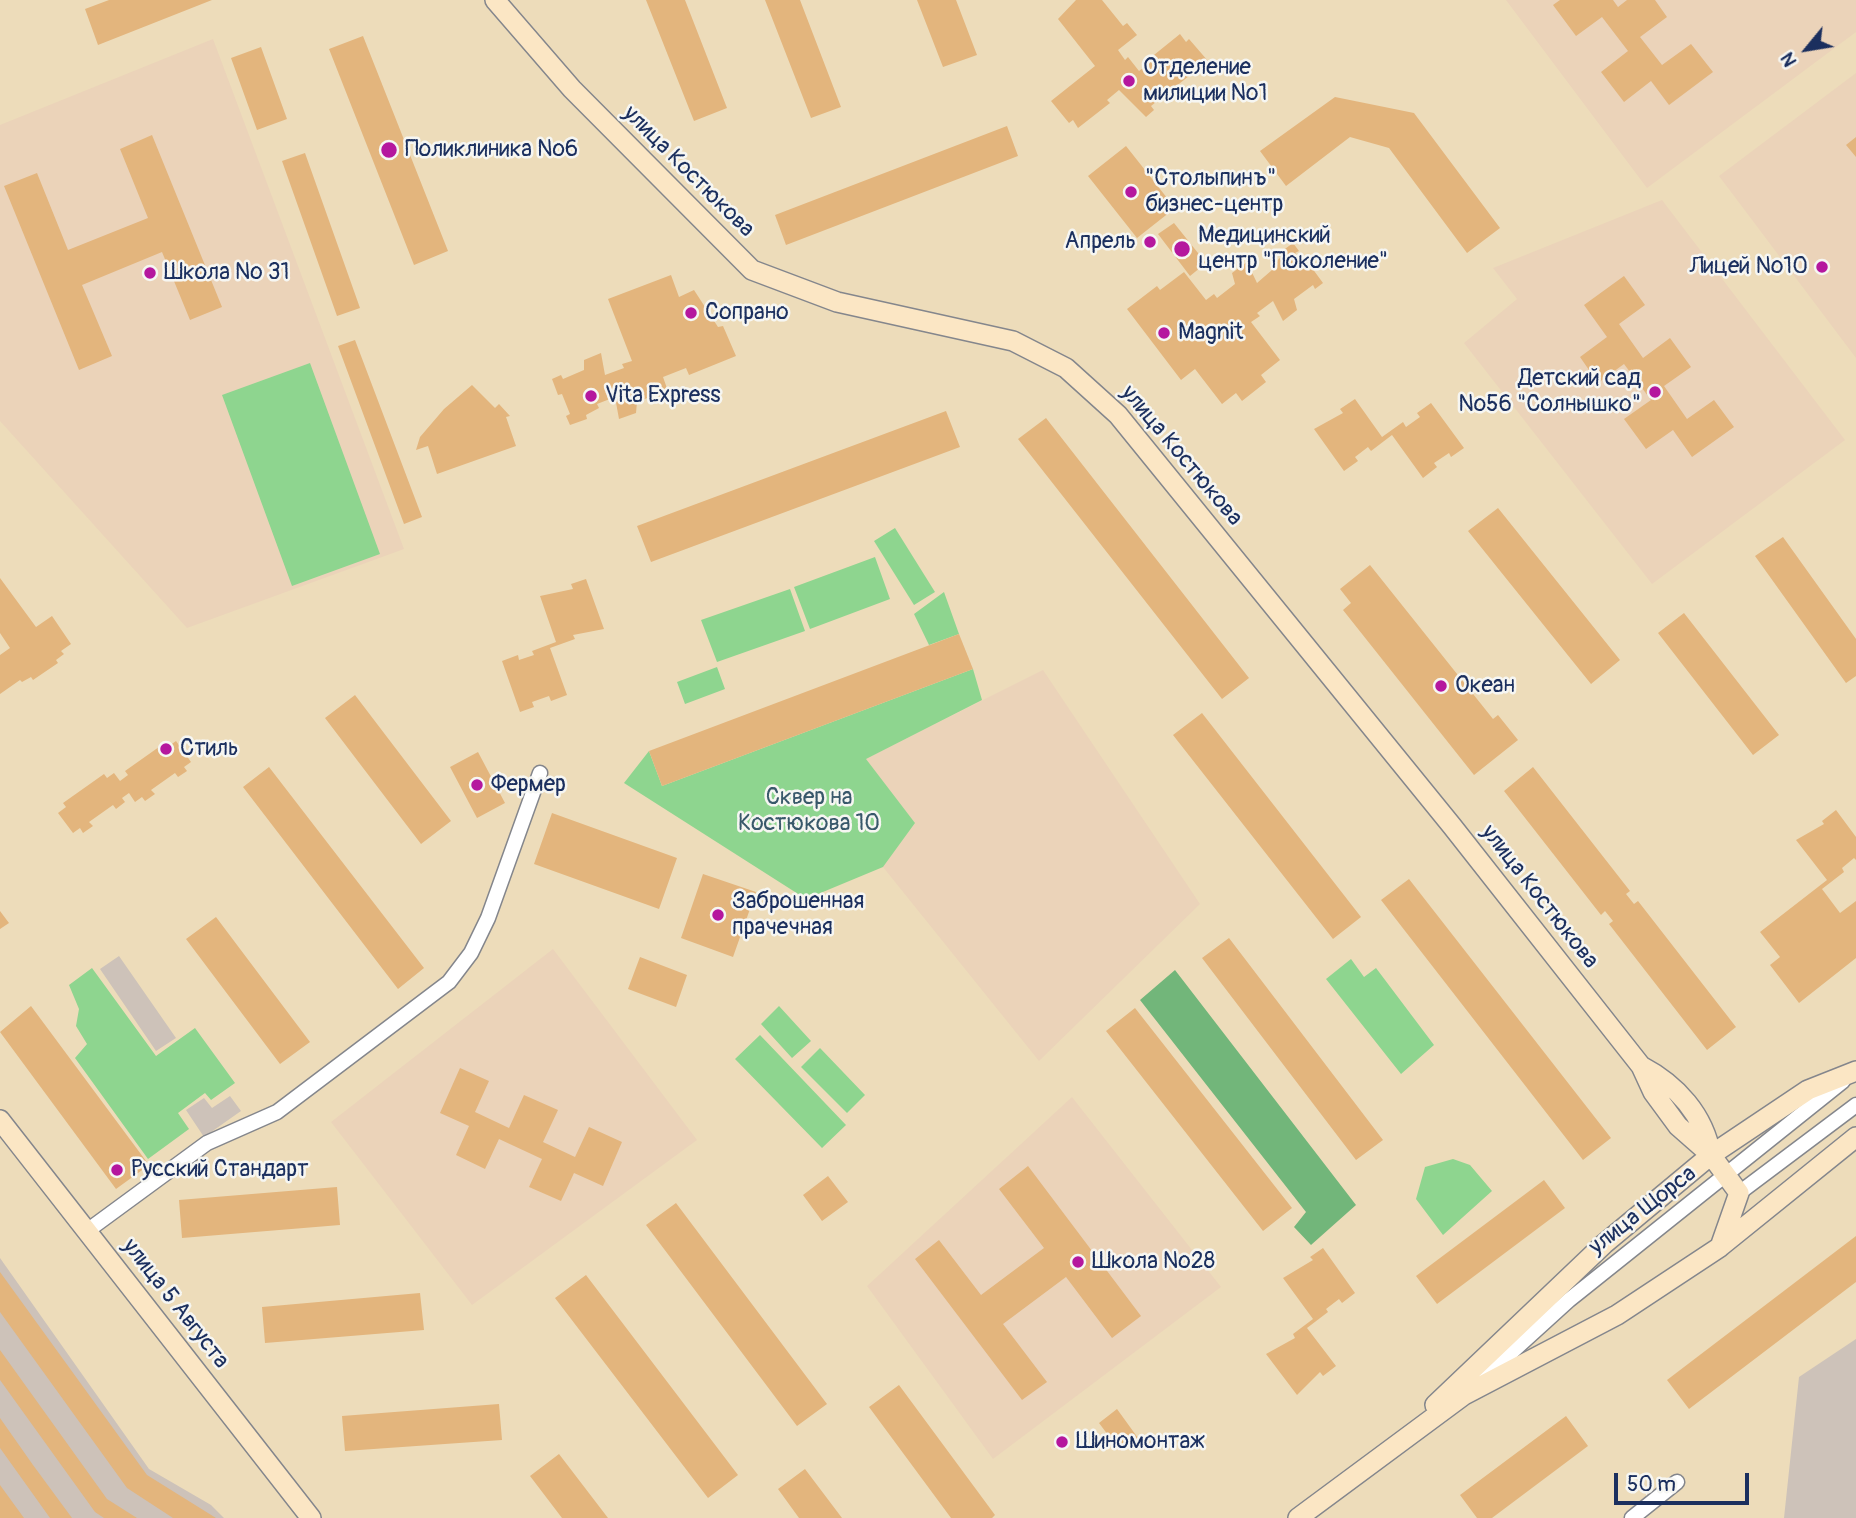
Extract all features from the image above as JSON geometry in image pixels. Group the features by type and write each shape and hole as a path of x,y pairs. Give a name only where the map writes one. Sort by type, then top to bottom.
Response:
{"main road":[{"name":"улица Костюкова","path":"495,0 572,89 752,270 837,303 1013,341 1066,368 1118,415 1452,826 1641,1066 1653,1092 1678,1126 1712,1155 1739,1193"},
{"path":"1396,1446 1576,1269 1712,1155 1808,1090 1854,1072"},
{"name":"улица 5 Августа","path":"0,1120 311,1518"},
{"name":"улица Щорса","path":"1298,1518 1464,1395 1617,1315 1720,1247 1856,1137"},
{"path":"1720,1247 1739,1193"}],"street":[{"path":"87,1231 207,1143 286,1106 449,982 471,953 488,918 540,773"},
{"name":"улица Щорса","path":"1464,1395 1569,1300 1854,1072"},
{"path":"1739,1193 1856,1105"},
{"path":"1632,1518 1677,1482"}],"shaded area":[{"path":"1506,0 1856,0 1856,32 1647,188"},
{"name":"Школа № 31","path":"213,39 404,549 187,628 0,421 0,125"},
{"name":"Лицей №10","path":"1856,73 1856,358 1719,176"},
{"name":"Детский сад №56 \"Солнышко\"","path":"1662,200 1845,440 1652,584 1464,343 1517,299 1493,268"},
{"path":"1043,670 1200,904 1039,1061 883,867 915,823 865,759"},
{"path":"553,949 697,1140 472,1305 331,1122"},
{"path":"119,956 176,1038 156,1051 100,969"},
{"path":"230,1096 241,1111 204,1137 186,1110 204,1098 212,1108"},
{"path":"1072,1097 1221,1287 993,1459 867,1286"},
{"path":"0,1258 149,1469 211,1505 224,1518 0,1518"},
{"path":"1856,1339 1856,1518 1784,1518 1799,1377"}],"green space":[{"path":"310,363 380,554 292,586 222,395"},
{"path":"895,528 935,592 914,605 874,541"},
{"path":"875,557 890,599 810,629 794,587"},
{"path":"790,589 805,631 717,662 701,620"},
{"path":"944,592 959,634 929,645 914,614"},
{"path":"717,667 725,689 685,704 677,682"},
{"name":"Сквер на Костюкова 10","path":"973,669 982,700 866,759 915,823 883,867 806,899 624,783 649,751 662,786"},
{"path":"1351,959 1364,977 1376,968 1434,1045 1401,1074 1326,979"},
{"path":"92,968 156,1056 195,1028 235,1083 211,1100 205,1093 178,1113 189,1129 148,1159 75,1058 87,1044 76,1026 79,1009 69,985"},
{"path":"1175,970 1356,1205 1311,1245 1294,1227 1306,1212 1140,1000"},
{"path":"779,1006 811,1041 792,1058 761,1024"},
{"path":"760,1035 846,1125 822,1148 735,1059"},
{"path":"820,1048 865,1095 847,1113 801,1067"},
{"path":"1453,1159 1470,1165 1492,1191 1443,1235 1416,1199 1425,1167"}],"building":[{"path":"109,0 212,0 98,45 85,9"},
{"path":"646,0 685,0 727,108 694,121"},
{"path":"765,0 800,0 841,107 811,118"},
{"path":"917,0 956,0 977,55 943,67"},
{"path":"1076,0 1102,0 1123,26 1127,23 1137,35 1118,50 1125,60 1128,57 1139,71 1151,62 1149,59 1180,34 1186,42 1189,39 1208,61 1151,106 1154,110 1146,117 1119,90 1107,100 1110,103 1078,128 1073,120 1069,123 1051,101 1095,66 1058,19"},
{"path":"1560,0 1613,0 1618,7 1627,0 1655,0 1667,17 1640,37 1662,65 1691,44 1713,72 1669,105 1651,81 1624,102 1601,72 1628,51 1602,17 1576,36 1553,5"},
{"name":"Поликлиника №6","path":"363,36 448,251 414,265 329,49"},
{"path":"261,47 287,119 257,130 231,58"},
{"path":"1335,97 1414,113 1500,228 1467,253 1389,148 1350,137 1286,186 1260,151"},
{"path":"1007,126 1018,156 786,245 775,215"},
{"path":"152,135 222,307 190,320 162,252 82,285 112,356 79,370 4,186 37,173 68,250 148,218 120,149"},
{"path":"1856,137 1856,157 1846,145"},
{"name":"\"Столыпинъ\" бизнес-центр","path":"1126,146 1175,208 1137,238 1088,176"},
{"path":"305,153 360,308 337,316 282,161"},
{"name":"Медицинский центр \"Поколение\"","path":"1174,223 1206,263 1190,276 1158,234"},
{"path":"1293,243 1299,251 1295,253 1309,271 1312,268 1323,283 1315,289 1313,285 1294,299 1297,310 1283,321 1273,301 1257,313 1260,316 1251,322 1280,360 1261,375 1266,382 1242,401 1236,393 1222,404 1195,369 1181,380 1127,309 1157,286 1160,290 1184,272 1206,300 1214,294 1217,298 1235,284 1232,273 1247,262 1257,283 1272,270 1270,267 1281,257 1278,254"},
{"path":"671,275 679,297 694,290 718,327 723,326 736,356 689,375 686,368 663,377 669,394 660,398 658,394 637,402 636,413 619,419 615,397 597,404 599,408 586,415 587,419 570,425 566,416 570,414 552,379 561,375 563,379 584,370 584,360 601,353 605,375 624,368 622,364 632,361 608,299"},
{"path":"1624,276 1645,305 1619,324 1643,358 1670,338 1691,367 1664,386 1687,419 1714,400 1734,427 1692,457 1673,430 1646,449 1624,419 1651,400 1624,364 1598,383 1580,357 1607,337 1584,305"},
{"path":"355,340 422,517 404,524 338,346"},
{"path":"472,385 495,408 499,404 510,416 506,417 516,446 437,474 428,446 416,450 420,437 444,409"},
{"path":"1355,399 1382,437 1403,422 1406,427 1420,417 1417,413 1431,403 1464,448 1451,457 1449,453 1434,463 1437,467 1423,478 1392,435 1371,451 1368,447 1355,457 1358,461 1344,471 1314,429 1343,413 1340,409"},
{"path":"946,411 960,447 651,562 637,526"},
{"path":"1046,418 1249,678 1222,699 1018,439"},
{"path":"1498,508 1620,660 1591,684 1468,531"},
{"path":"1783,537 1856,639 1856,676 1846,683 1755,556"},
{"path":"1370,565 1493,719 1498,715 1518,740 1474,775 1343,610 1351,603 1340,589"},
{"path":"0,578 36,627 52,616 71,644 61,651 64,654 56,660 58,663 33,680 31,677 22,682 20,680 0,694 0,655 10,648 0,633"},
{"path":"586,579 604,629 573,635 575,639 550,648 567,695 551,701 549,696 532,702 534,707 520,712 502,661 518,655 519,660 534,655 532,651 556,642 540,596 573,589 571,584"},
{"path":"1684,613 1779,735 1753,755 1658,633"},
{"path":"959,634 973,669 662,786 649,751"},
{"path":"355,695 451,821 421,844 325,718"},
{"path":"1202,713 1361,917 1333,939 1173,735"},
{"path":"176,741 191,762 184,767 187,771 178,777 175,773 151,790 155,794 145,801 142,797 135,802 129,793 122,798 125,802 116,809 113,805 89,822 93,826 83,833 80,828 73,833 58,813 66,807 63,803 104,774 107,778 114,773 120,781 128,775 125,771 166,742 169,746"},
{"name":"Фермер","path":"478,752 505,803 477,818 450,767"},
{"path":"269,767 424,968 398,989 243,787"},
{"path":"1533,767 1630,891 1626,894 1634,904 1638,901 1736,1027 1707,1050 1609,924 1613,921 1605,911 1601,915 1504,791"},
{"path":"1836,810 1856,837 1856,860 1854,858 1842,868 1844,872 1822,889 1840,913 1856,901 1856,958 1799,1003 1770,965 1780,957 1760,932 1827,880 1796,840 1824,824 1822,821"},
{"path":"552,813 677,858 659,909 534,864"},
{"name":"Заброшенная прачечная","path":"703,874 756,892 733,957 681,938"},
{"path":"1409,879 1611,1138 1583,1160 1381,900"},
{"path":"0,911 9,923 0,929"},
{"path":"216,917 310,1042 280,1064 186,939"},
{"path":"1229,938 1383,1140 1356,1160 1202,958"},
{"path":"640,957 687,975 676,1007 628,989"},
{"path":"31,1006 149,1165 116,1189 0,1032"},
{"path":"1135,1008 1292,1208 1263,1231 1106,1031"},
{"path":"460,1068 489,1081 475,1112 509,1128 524,1095 558,1110 543,1142 575,1157 589,1127 622,1142 603,1186 574,1173 561,1201 529,1187 542,1159 499,1139 485,1169 456,1155 469,1126 440,1113"},
{"path":"1028,1166 1141,1316 1112,1338 1066,1277 1003,1324 1047,1382 1022,1400 915,1259 939,1240 981,1295 1044,1248 999,1189"},
{"path":"828,1176 848,1202 822,1221 803,1195"},
{"path":"1544,1180 1565,1208 1437,1304 1416,1276"},
{"path":"337,1187 340,1225 182,1238 179,1200"},
{"path":"676,1203 827,1404 797,1426 646,1225"},
{"path":"1856,1236 1856,1282 1689,1409 1667,1380"},
{"path":"1323,1248 1355,1293 1342,1303 1339,1299 1326,1309 1328,1312 1307,1328 1336,1366 1323,1376 1320,1372 1297,1395 1266,1354 1295,1338 1293,1334 1313,1319 1283,1278 1313,1260 1310,1257"},
{"path":"0,1272 147,1475 216,1518 173,1518 127,1488 0,1312"},
{"path":"586,1275 738,1475 708,1498 555,1298"},
{"path":"420,1293 424,1330 265,1343 262,1307"},
{"path":"0,1350 107,1499 137,1518 104,1518 95,1512 0,1380"},
{"path":"899,1385 995,1515 992,1518 951,1518 869,1407"},
{"path":"499,1404 502,1440 345,1451 342,1416"},
{"path":"1117,1409 1138,1438 1120,1451 1099,1423"},
{"path":"1566,1416 1588,1446 1492,1518 1477,1518 1460,1495"},
{"path":"0,1418 72,1518 50,1518 0,1448"},
{"path":"559,1454 608,1518 562,1518 530,1476"},
{"path":"805,1469 842,1518 799,1518 778,1489"},
{"path":"0,1485 24,1518 0,1518"}],"place":[{"name":"Отделение милиции №1","path":"1129,81"},
{"name":"Поликлиника №6","path":"389,150"},
{"name":"\"Столыпинъ\" бизнес-центр","path":"1131,192"},
{"name":"Апрель","path":"1150,242"},
{"name":"Медицинский центр \"Поколение\"","path":"1182,249"},
{"name":"Лицей №10","path":"1822,267"},
{"name":"Школа № 31","path":"150,273"},
{"name":"Сопрано","path":"691,313"},
{"name":"Magnit","path":"1164,333"},
{"name":"Детский сад №56 \"Солнышко\"","path":"1655,392"},
{"name":"Vita Express","path":"591,396"},
{"name":"Океан","path":"1441,686"},
{"name":"Стиль","path":"166,749"},
{"name":"Фермер","path":"477,785"},
{"name":"Заброшенная прачечная","path":"718,915"},
{"name":"Русский Стандарт","path":"117,1170"},
{"name":"Школа №28","path":"1078,1262"},
{"name":"Шиномонтаж","path":"1062,1442"}]}
